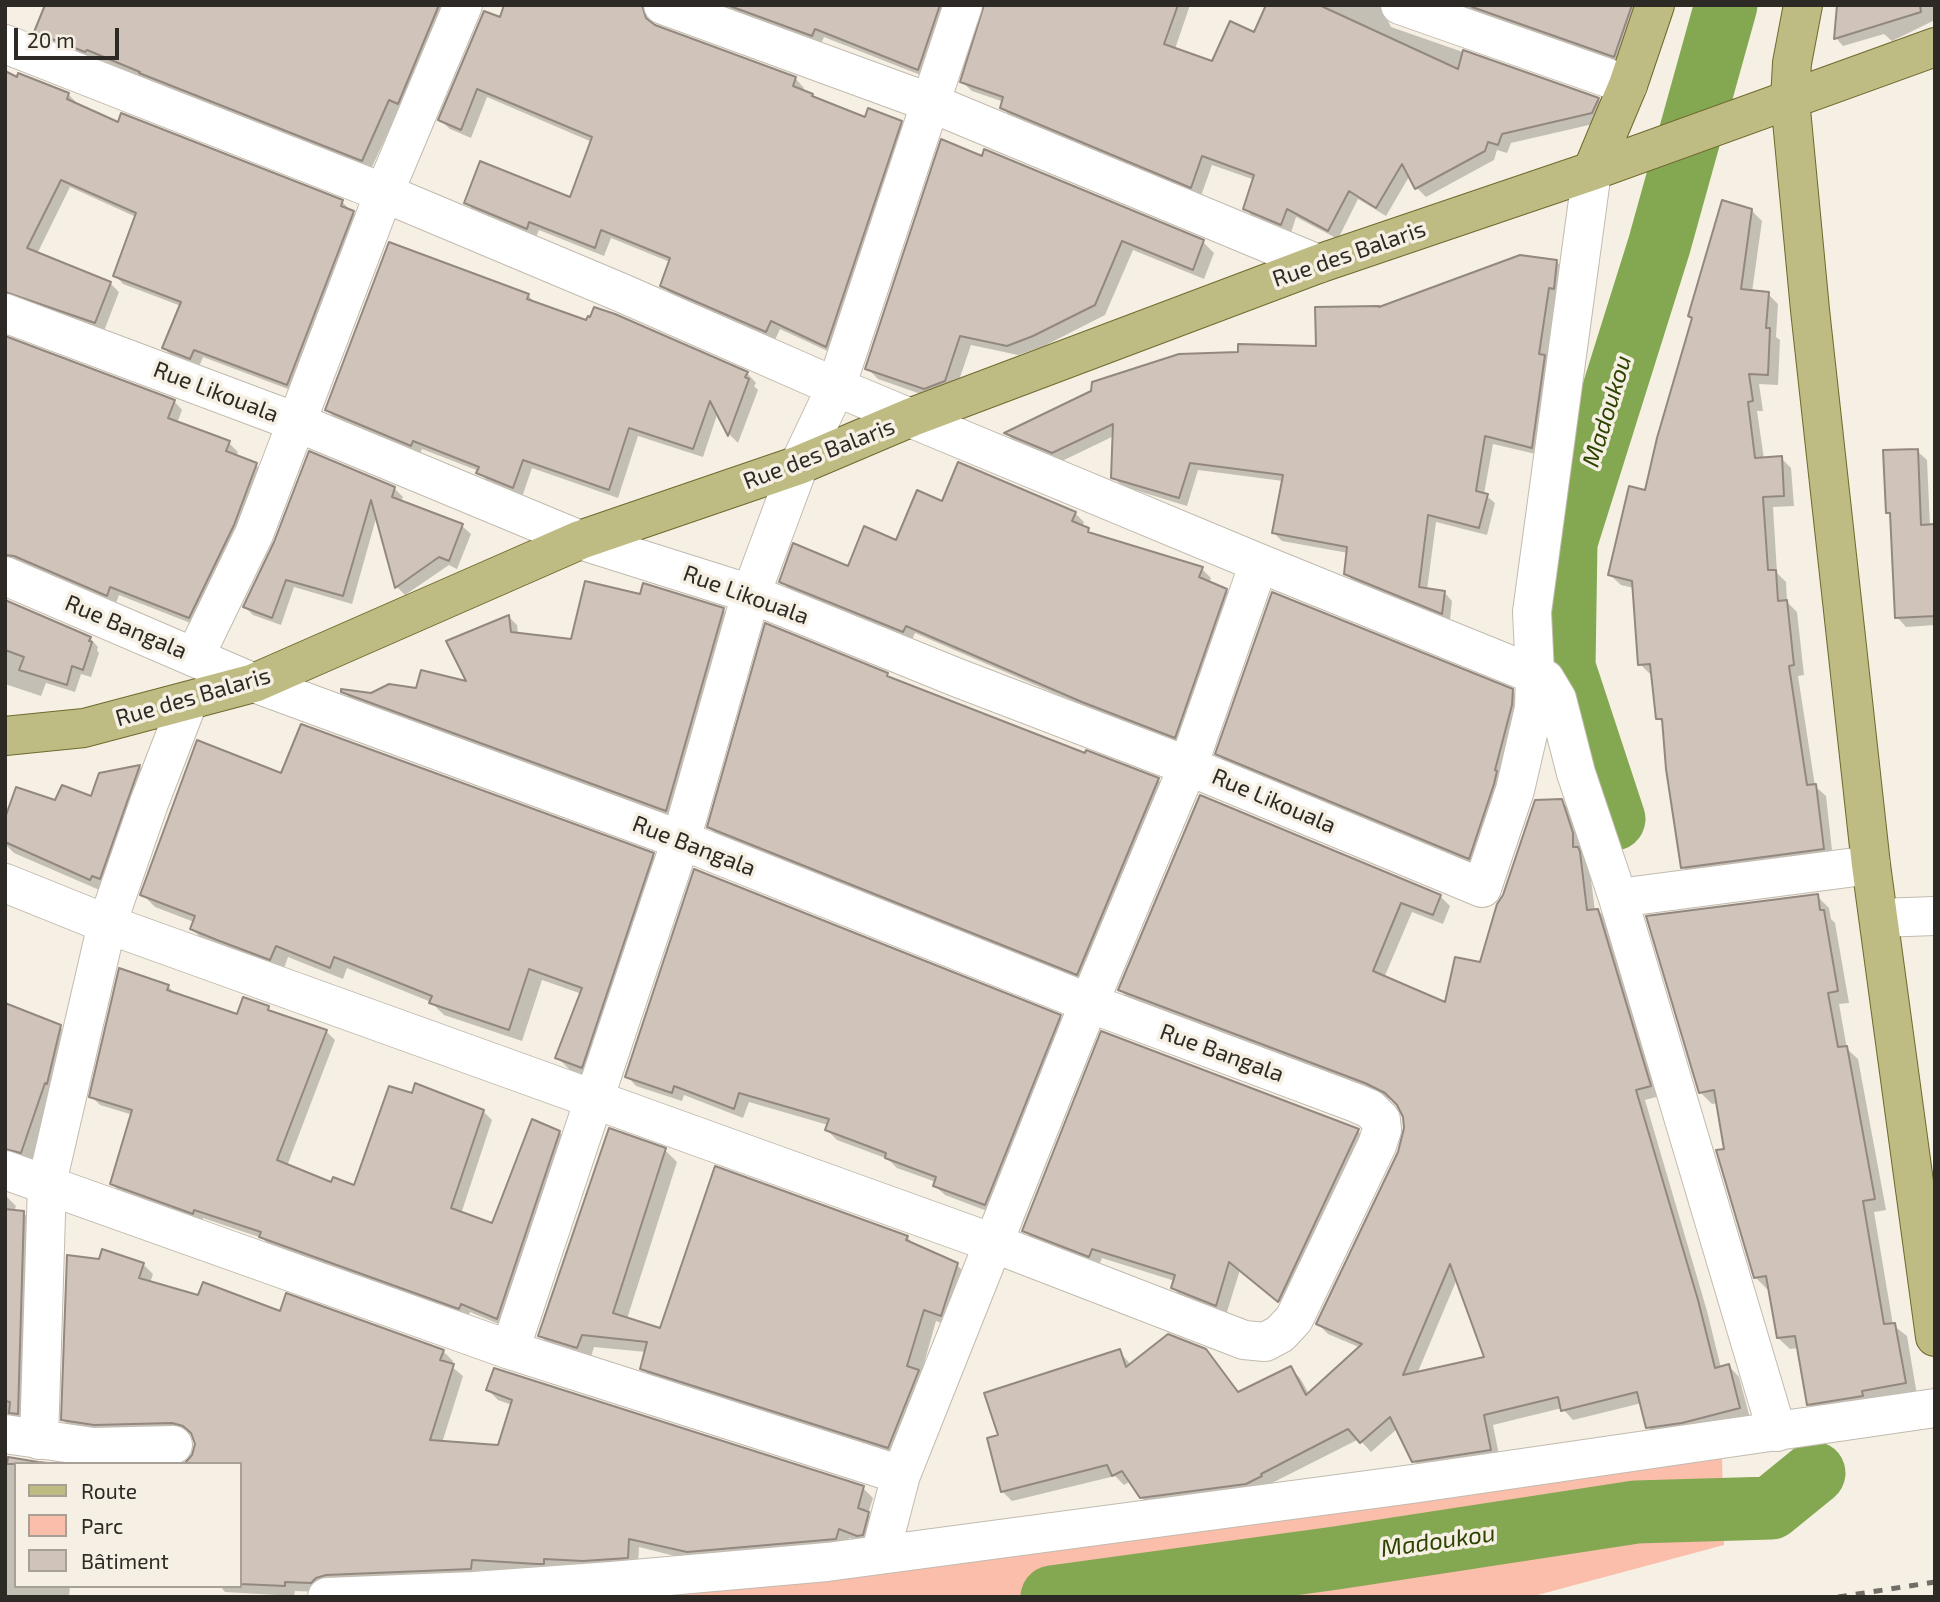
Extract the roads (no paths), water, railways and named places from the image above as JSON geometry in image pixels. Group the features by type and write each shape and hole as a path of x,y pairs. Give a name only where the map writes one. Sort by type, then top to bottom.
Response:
{"main road":[{"path":"1592,171 1628,85 1656,5"},
{"path":"1803,5 1792,63 1777,104 1811,324 1871,865 1935,1337"},
{"name":"Rue des Balaris","path":"5,736 84,727 254,683 580,540 799,465 912,417 1318,264 1592,171 1935,47"}],"street":[{"path":"195,656 254,534 384,193 463,5"},
{"path":"663,5 931,103 1318,264"},
{"path":"510,1350 681,840 751,594 799,465 836,387 963,5"},
{"path":"1399,5 1628,85"},
{"path":"5,44 384,193 836,387 1545,679 1557,699 1576,773 1618,898 1777,1432"},
{"path":"1535,673 1532,611 1592,171"},
{"name":"Rue Likouala","path":"5,313 296,422 580,540 751,594 958,678 1188,766 1482,888 1515,790 1528,739 1534,708 1535,673"},
{"path":"880,1555 901,1475 1089,1003 1188,766 1259,563"},
{"name":"Rue Bangala","path":"5,576 254,683 681,840 1089,1003 1356,1103 1370,1109 1381,1120 1382,1130 1377,1145 1294,1319 1280,1334 1265,1342 1244,1340 993,1243"},
{"path":"173,1445 93,1447 22,1437 47,1183 107,924 188,702"},
{"path":"1618,898 1871,865"},
{"path":"5,883 107,924 993,1243"},
{"path":"1879,918 1935,916"},
{"path":"5,1170 510,1350 901,1475"},
{"path":"327,1597 474,1591 827,1562 1288,1501 1935,1408"}],"waterway":[{"name":"Madoukou","path":"1614,819 1564,667 1566,542 1659,246 1726,5"},
{"name":"Madoukou","path":"1052,1597 1336,1558 1636,1512 1771,1508 1814,1473"}],"railway":[{"path":"1838,1597 1935,1582"}]}
